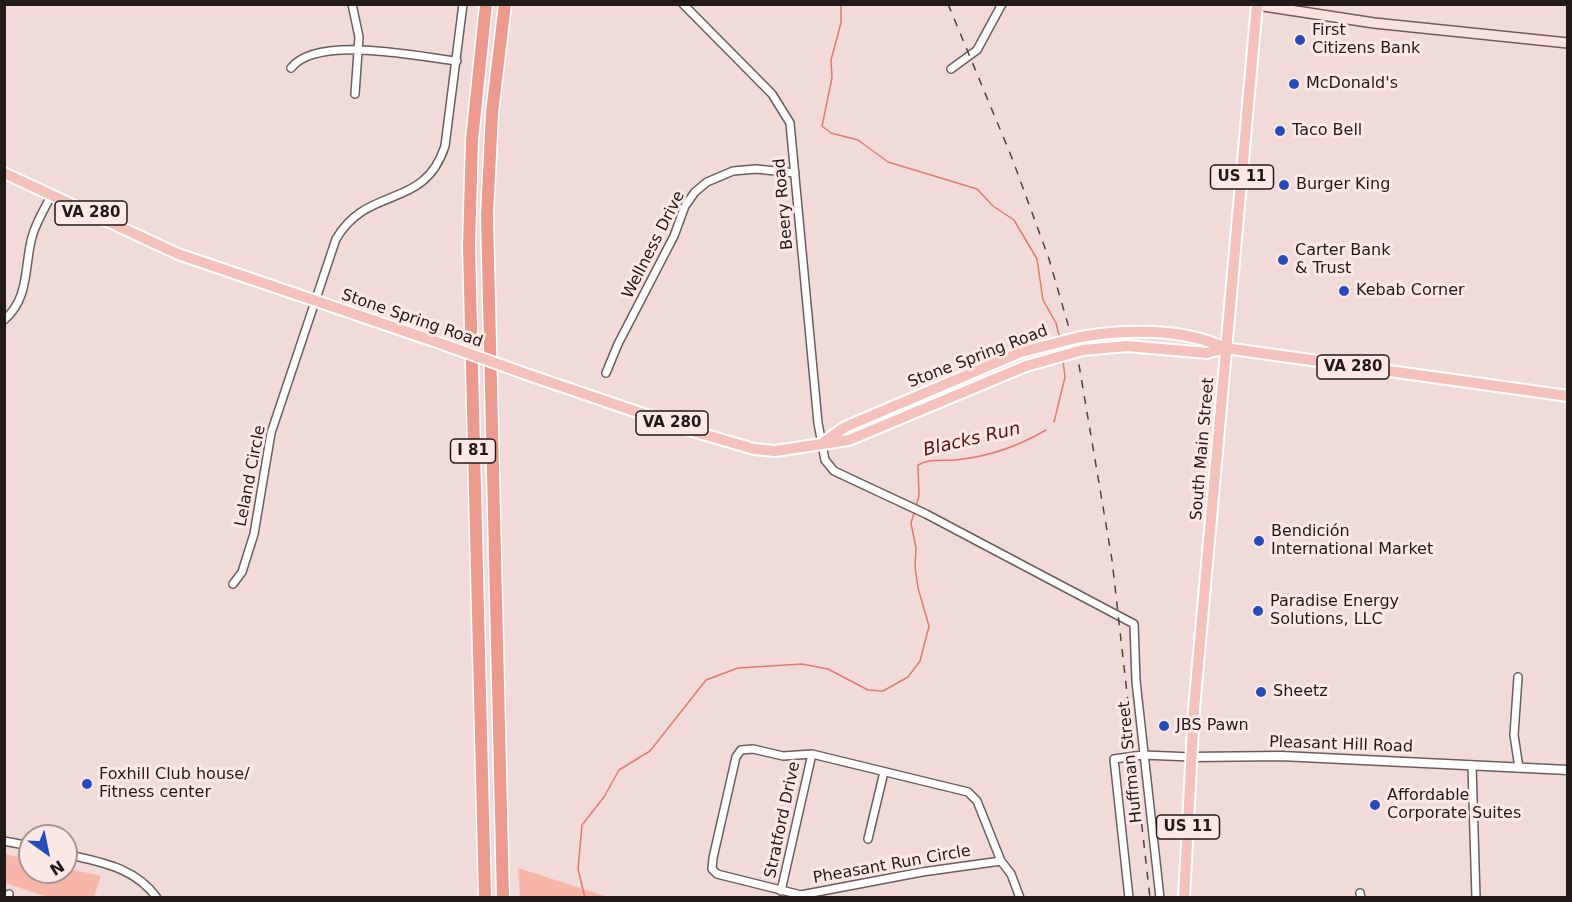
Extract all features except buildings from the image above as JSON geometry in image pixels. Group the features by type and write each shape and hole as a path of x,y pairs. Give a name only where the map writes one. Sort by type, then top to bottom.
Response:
{"highway":[{"name":"I 81","path":"485,897 468,246 472,140 486,4"},
{"name":"I 81","path":"503,897 487,215 492,121 505,4"}],"main road":[{"path":"1257,5 1374,23 1568,43"},
{"name":"South Main Street","path":"1184,897 1192,757 1225,348 1257,5"},
{"name":"Stone Spring Road","path":"4,173 178,254 526,374 754,449 784,451 849,440 1026,366 1083,350 1127,346 1207,352 1225,348"},
{"name":"Stone Spring Road","path":"822,444 845,427 1021,352 1101,333 1162,334 1209,340 1225,348 1568,396"}],"street":[{"path":"352,4 358,25 359,50 355,94"},
{"name":"Leland Circle","path":"233,584 242,572 254,534 272,433 336,239 349,219 368,206 411,190 438,164 445,146 463,4"},
{"name":"Beery Road","path":"683,4 778,101 791,127 822,444"},
{"path":"951,69 977,50 1002,4"},
{"path":"291,68 301,59 319,52 359,50 457,61"},
{"name":"Wellness Drive","path":"606,373 618,344 674,236 685,206 695,192 719,175 732,171 756,169 795,174"},
{"path":"4,320 14,308 24,289 33,235 52,194"},
{"name":"Huffman Street","path":"822,444 825,460 834,471 907,504 1134,624 1136,681 1143,755 1160,897"},
{"path":"1518,677 1514,735 1519,768"},
{"name":"Pheasant Run Circle","path":"753,748 783,756 812,754 884,772 971,794 977,801 1001,861 922,872 801,895 717,874 712,869 712,858 736,757 741,750 753,748"},
{"name":"Stratford Drive","path":"781,891 812,754"},
{"name":"Pleasant Hill Road","path":"1130,897 1114,759 1143,755 1281,756 1568,770"},
{"path":"1472,765 1476,897"},
{"path":"868,839 884,772"},
{"path":"78,857 124,869 143,882 157,897"},
{"path":"1001,861 1011,874 1020,897"}],"shaded area":[{"path":"5,854 18,857 18,884 78,884 78,871 101,876 94,897 48,897 5,883"},
{"path":"518,868 608,897 520,897"}],"waterway":[{"name":"Blacks Run","path":"841,4 841,23 831,60 832,78 822,126 831,133 858,140 888,162 977,189 993,206 1014,220 1037,259 1043,300 1056,323 1060,339"},
{"name":"Blacks Run","path":"1054,422 1065,377 1063,361"},
{"name":"Blacks Run","path":"916,506 919,496 918,465 931,461 967,459 1002,450 1046,430"},
{"name":"Blacks Run","path":"585,898 578,869 582,825 604,797 619,770 650,751 706,680 738,668 802,664 828,669 868,690 883,691 908,677 920,661 929,626 918,588 915,567 916,548 911,523 915,510"}],"railway":[{"path":"948,4 1012,158 1049,259 1078,359 1112,560 1150,898"}],"place":[{"name":"First Citizens Bank","path":"1300,40"},
{"name":"McDonald's","path":"1294,84"},
{"name":"Taco Bell","path":"1280,131"},
{"name":"Burger King","path":"1284,185"},
{"name":"Carter Bank & Trust","path":"1283,260"},
{"name":"Kebab Corner","path":"1344,291"},
{"name":"Bendición International Market","path":"1259,541"},
{"name":"Paradise Energy Solutions, LLC","path":"1258,611"},
{"name":"Sheetz","path":"1261,692"},
{"name":"JBS Pawn","path":"1164,726"},
{"name":"Foxhill Club house/ Fitness center","path":"87,784"},
{"name":"Affordable Corporate Suites","path":"1375,805"}]}
